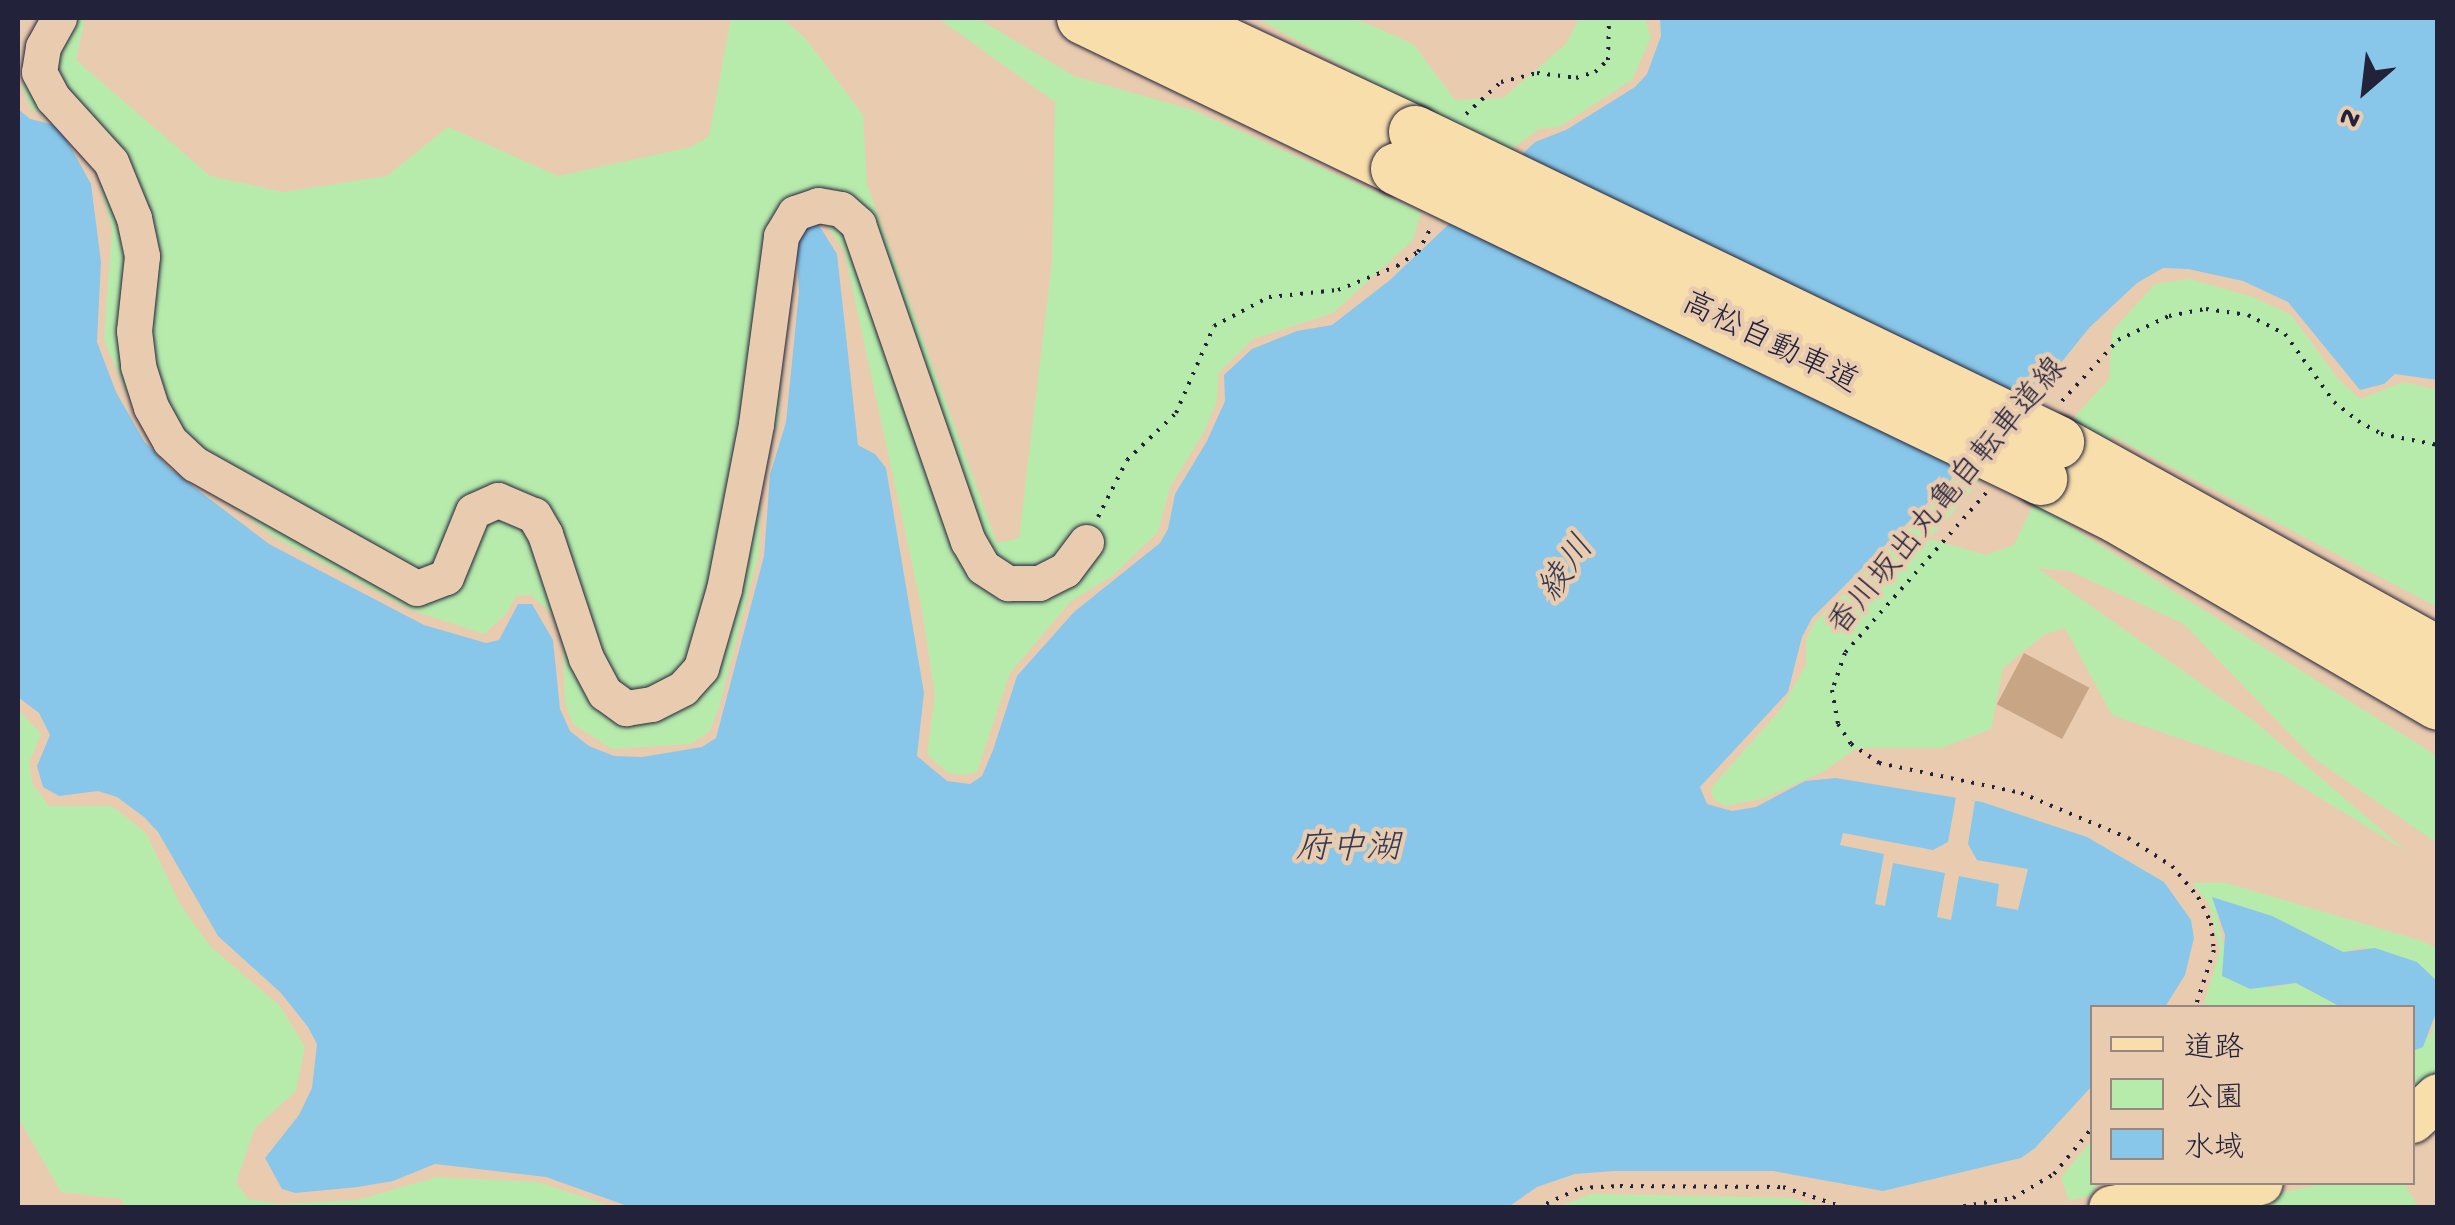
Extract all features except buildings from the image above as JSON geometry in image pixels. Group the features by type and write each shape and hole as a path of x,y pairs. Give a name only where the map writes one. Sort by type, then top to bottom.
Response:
{"highway":[{"name":"高松自動車道","path":"1083,18 1406,150 2134,482 2425,679"},
{"name":"高松自動車道","path":"1172,18 1406,150"},
{"name":"高松自動車道","path":"2050,445 2117,516 2425,679"},
{"path":"2134,482 2438,630"},
{"path":"2425,679 2438,716"}],"main road":[{"path":"2415,1117 2438,1096"},
{"path":"2111,1208 2243,1185"}],"street":[{"path":"59,18 43,47 39,72 53,98 111,162 134,218 142,256 134,330 138,366 151,407 170,441 195,464 417,588 446,577 474,510 498,500 534,515 545,534 586,658 605,693 626,708 652,704 684,688 701,668 724,589 756,424 780,236 795,213 818,205 841,209 858,224 968,541 983,567 1008,583 1039,583 1065,570 1086,542"}],"path":[{"path":"1465,116 1474,102 1501,82 1537,73 1576,78 1595,72 1608,60 1608,18"},
{"path":"1086,542 1127,460 1176,413 1214,326 1268,297 1338,290 1397,266 1418,252 1430,233 1433,216"},
{"name":"香川坂出丸亀自転車道線","path":"2050,445 2118,340 2169,316 2206,310 2248,315 2285,334 2334,402 2358,422 2381,434 2438,445"},
{"name":"香川坂出丸亀自転車道線","path":"1988,490 1844,653 1832,690 1838,724 1851,744 1879,763 2021,792 2128,838 2172,866 2198,898 2211,923 2214,950 2196,1005"},
{"path":"1952,1208 2013,1198 2054,1174 2090,1130"},
{"path":"1537,1208 1580,1188 1620,1186 1783,1187 1846,1208"}],"green space":[{"path":"37,18 85,18 76,60 210,176 283,192 387,176 448,127 558,176 691,147 709,136 731,18 782,18 805,38 863,115 867,185 997,543 1019,538 1052,262 1055,102 938,18 977,18 1074,76 1193,110 1421,212 1413,240 1333,313 1253,339 1219,372 1217,401 1204,432 1170,487 1158,532 1111,577 1071,601 1010,673 977,772 964,775 948,773 927,754 935,695 921,605 844,250 809,200 788,239 779,419 762,467 759,553 719,707 709,732 691,744 612,749 573,724 565,703 563,647 552,614 531,595 516,596 506,614 484,634 411,610 274,537 175,462 140,424 104,340 112,229 94,163 57,121 31,109 22,86"},
{"path":"1257,18 1346,18 1364,22 1413,44 1455,100 1503,98 1566,44 1579,18 1645,18 1651,37 1632,80 1559,127 1539,129 1509,151 1378,86"},
{"path":"2190,279 2253,297 2291,315 2339,380 2360,399 2404,382 2437,390 2437,607 2112,436 2062,521 2437,756 2437,843 2312,757 2184,624 2070,571 2037,568 2254,721 2406,851 2280,773 2112,715 2065,628 2045,634 2003,668 1991,729 1941,748 1857,748 1824,771 1764,798 1726,806 1713,799 1711,788 1781,709 1806,665 1806,640 1814,623 1966,471 1982,478 1929,539 1986,555 2014,545 2076,415 2109,379 2112,331 2155,284"},
{"path":"18,709 41,734 29,763 33,785 49,806 112,806 146,833 180,904 211,947 280,1006 305,1047 296,1091 255,1128 236,1182 248,1199 281,1204 357,1200 437,1177 538,1182 612,1207 125,1208 122,1199 61,1192 18,1117"},
{"path":"2192,883 2226,883 2419,940 2437,948 2437,981 2364,947 2343,952 2272,916 2213,898 2226,957 2271,988 2296,983 2337,1005 2204,1005 2220,950 2209,904"},
{"path":"2437,1010 2437,1069 2418,1094 2415,1050 2432,1033"},
{"path":"2090,1142 2090,1185 2098,1185 2092,1195 2069,1201 2061,1177"},
{"path":"2318,1185 2405,1185 2418,1207 2204,1208"},
{"path":"1592,1194 1790,1198 1822,1207 1557,1207"}],"water":[{"name":"府中湖","path":"1660,18 2437,18 2437,380 2395,374 2384,384 2360,390 2288,302 2243,281 2188,269 2163,268 2137,283 2089,328 2031,400 1812,618 1802,637 1788,692 1700,787 1707,804 1732,811 1756,807 1805,781 1836,778 1982,802 2087,837 2164,882 2191,920 2194,938 2185,975 2166,1005 2090,1005 2090,1088 2035,1148 2021,1158 1883,1191 1773,1171 1575,1174 1537,1187 1507,1208 633,1208 546,1177 435,1164 393,1181 358,1187 295,1193 282,1189 265,1158 299,1115 312,1088 317,1044 308,1027 281,993 218,936 158,832 144,817 117,797 98,791 59,796 43,787 37,766 50,735 39,713 18,697 18,109 30,119 59,126 91,184 101,262 97,342 116,392 144,441 169,468 269,544 424,625 486,643 499,640 518,604 532,604 553,640 560,709 570,731 589,746 614,756 642,757 702,747 716,738 764,556 770,475 786,422 799,292 795,225 809,209 837,254 858,445 875,454 886,468 924,693 917,756 947,781 970,784 982,776 1017,676 1074,612 1160,543 1168,529 1175,494 1207,441 1225,401 1224,375 1252,349 1297,331 1332,325 1390,280 1535,142 1566,130 1635,87 1647,74 1661,36"},
{"path":"2212,897 2272,916 2343,952 2375,948 2417,962 2437,981 2437,1010 2423,1047 2415,1050 2415,1005 2337,1005 2296,983 2250,989 2222,976 2225,935"}],"pier":[{"path":"1956,797 1975,801 1968,844 1977,860 2028,869 2018,910 1996,906 1999,884 1959,876 1951,920 1937,917 1945,873 1893,863 1885,906 1875,904 1884,854 1840,845 1843,833 1933,850 1948,842"}],"water label":[{"name":"綾川","path":"1569,570"}]}
